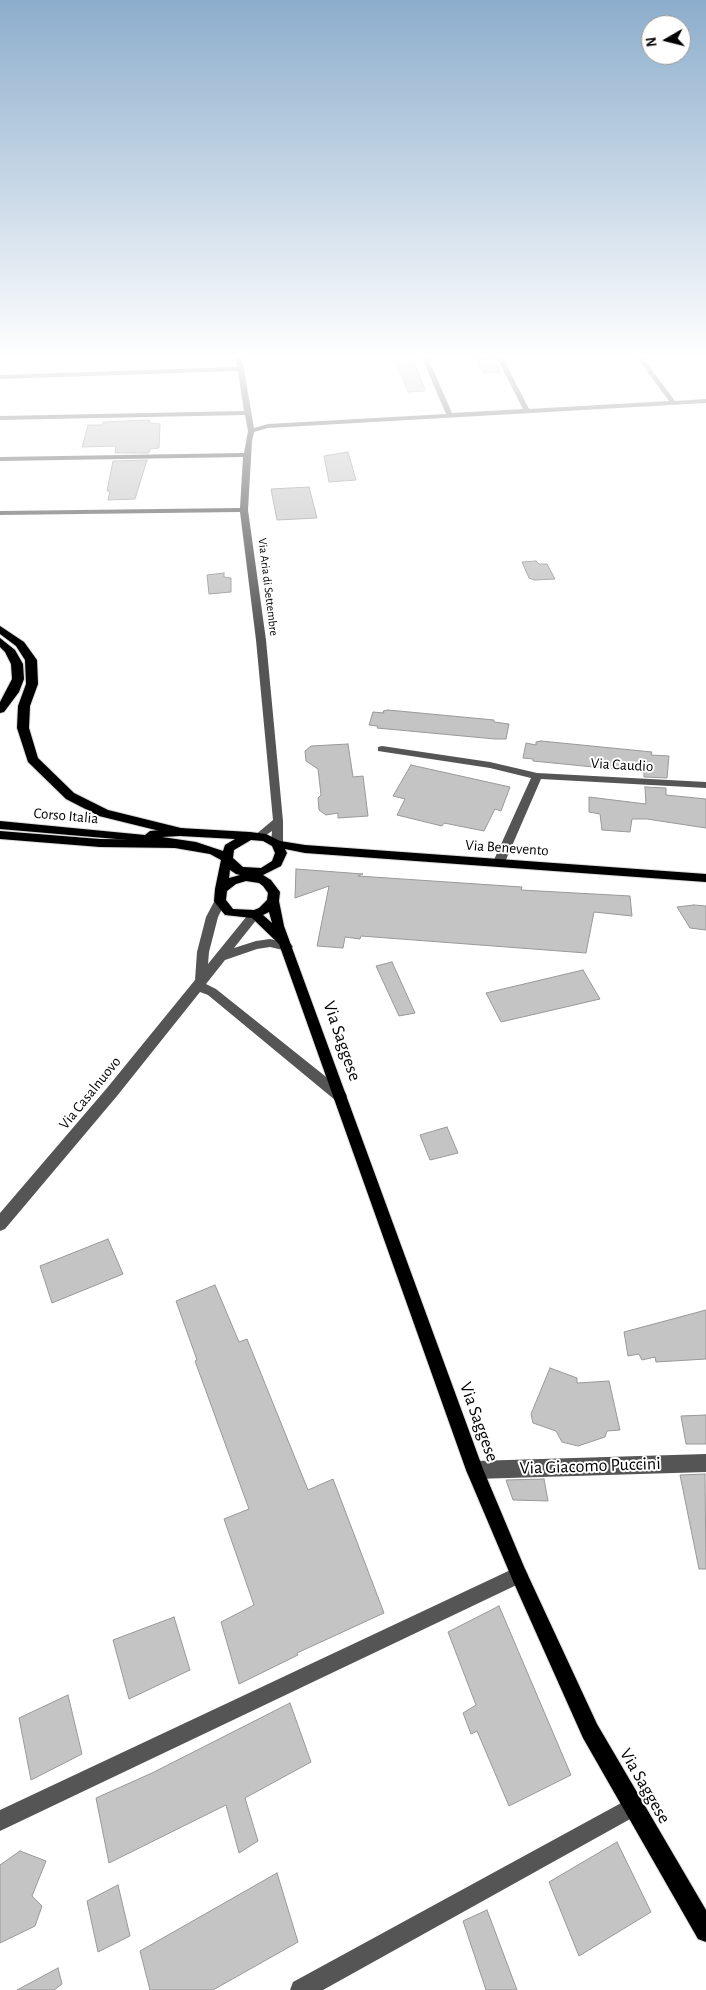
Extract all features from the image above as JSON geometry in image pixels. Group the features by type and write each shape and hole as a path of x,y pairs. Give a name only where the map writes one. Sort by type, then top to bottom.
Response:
{"highway":[{"path":"0,629 20,644 31,660 32,684 24,706 23,728 32,759 70,796 104,813 179,838"},
{"path":"0,641 10,650 17,664 18,678 13,692 0,710"},
{"path":"0,835 135,844 179,838"}],"main road":[{"name":"Corso Italia","path":"0,825 128,836 179,838"},
{"path":"179,838 254,836 277,844 281,853 273,896 263,911 255,914 229,912 221,895 229,848 234,843 254,836"},
{"path":"179,838 227,858 229,863 240,871 257,873 272,868 280,858"},
{"name":"Via Benevento","path":"277,844 305,848 706,878"},
{"name":"Via Benevento","path":"280,858 305,848"},
{"path":"221,895 232,881 246,877 262,879 272,887 273,896"},
{"name":"Via Saggese","path":"273,896 278,926 475,1470 519,1575 590,1731 706,1931"},
{"path":"255,914 287,947"}],"street":[{"name":"Via Aria di Settembre","path":"248,451 244,510 261,640 278,821 277,844"},
{"path":"0,459 247,455"},
{"path":"0,513 244,510"},
{"name":"Via Caudio","path":"382,749 490,765 537,776 706,785"},
{"path":"499,862 537,776"},
{"path":"254,836 278,821"},
{"path":"221,895 212,917 203,952 199,982 340,1096"},
{"name":"Via Casalnuovo","path":"0,1224 112,1092 255,914"},
{"path":"222,957 256,945 270,943 287,947"},
{"name":"Via Giacomo Puccini","path":"475,1470 706,1463"},
{"path":"0,1821 519,1575"},
{"path":"301,1990 634,1806"}],"building":[{"path":"115,451 150,451 149,453 115,453"},
{"path":"348,452 356,480 329,482 324,456"},
{"path":"147,460 135,499 108,500 110,491 107,491 113,461"},
{"path":"309,487 317,518 277,520 271,489"},
{"path":"536,561 539,564 547,564 555,579 534,580 529,578 522,562"},
{"path":"224,573 224,577 231,578 231,592 209,594 207,575"},
{"path":"383,711 494,720 494,722 509,724 506,739 377,728 378,726 369,725 373,712 384,713"},
{"path":"536,742 652,752 651,755 669,756 667,778 644,777 644,772 533,761 533,759 523,758 526,743 536,745"},
{"path":"348,744 353,777 363,776 368,816 338,818 338,813 326,815 319,810 318,798 321,795 318,769 306,761 305,751 311,746"},
{"path":"411,765 510,787 501,811 495,809 484,831 444,823 442,826 397,815 405,799 393,796"},
{"path":"645,787 666,788 666,795 706,799 706,828 647,819 632,819 630,832 602,830 600,814 589,812 589,797 646,804"},
{"path":"296,869 363,874 358,876 522,887 521,890 630,896 632,916 594,912 586,953 361,936 360,939 345,937 343,948 317,946 329,886 295,898"},
{"path":"706,906 706,930 690,928 677,907"},
{"path":"392,962 415,1013 399,1016 376,966"},
{"path":"583,970 600,999 501,1022 486,993"},
{"path":"447,1127 458,1153 430,1160 420,1135"},
{"path":"108,1239 123,1274 52,1303 40,1266"},
{"path":"215,1285 239,1342 247,1339 308,1490 333,1479 384,1613 297,1653 298,1655 239,1684 221,1622 254,1605 224,1519 249,1509 195,1361 197,1360 176,1301"},
{"path":"706,1310 706,1359 656,1362 655,1357 642,1360 639,1354 628,1356 624,1332"},
{"path":"550,1368 577,1378 577,1383 609,1381 620,1430 607,1431 605,1437 578,1446 562,1442 556,1431 533,1423 531,1414"},
{"path":"706,1415 706,1444 686,1444 681,1416"},
{"path":"705,1474 706,1569 699,1569 680,1475"},
{"path":"544,1479 548,1501 513,1500 506,1480"},
{"path":"499,1606 571,1775 509,1806 477,1731 471,1734 463,1713 476,1705 448,1632"},
{"path":"174,1617 190,1670 129,1699 113,1640"},
{"path":"68,1695 82,1754 31,1780 19,1718"},
{"path":"290,1703 311,1762 245,1798 258,1841 239,1853 226,1805 109,1863 96,1798 152,1773"},
{"path":"617,1842 651,1912 579,1956 549,1882"},
{"path":"20,1851 46,1861 32,1896 42,1906 35,1926 0,1943 0,1865"},
{"path":"277,1873 298,1942 213,1990 150,1990 140,1951"},
{"path":"118,1885 130,1936 98,1952 87,1901"},
{"path":"487,1910 517,1990 486,1990 463,1921"},
{"path":"58,1968 62,1984 54,1990 17,1990"}]}
